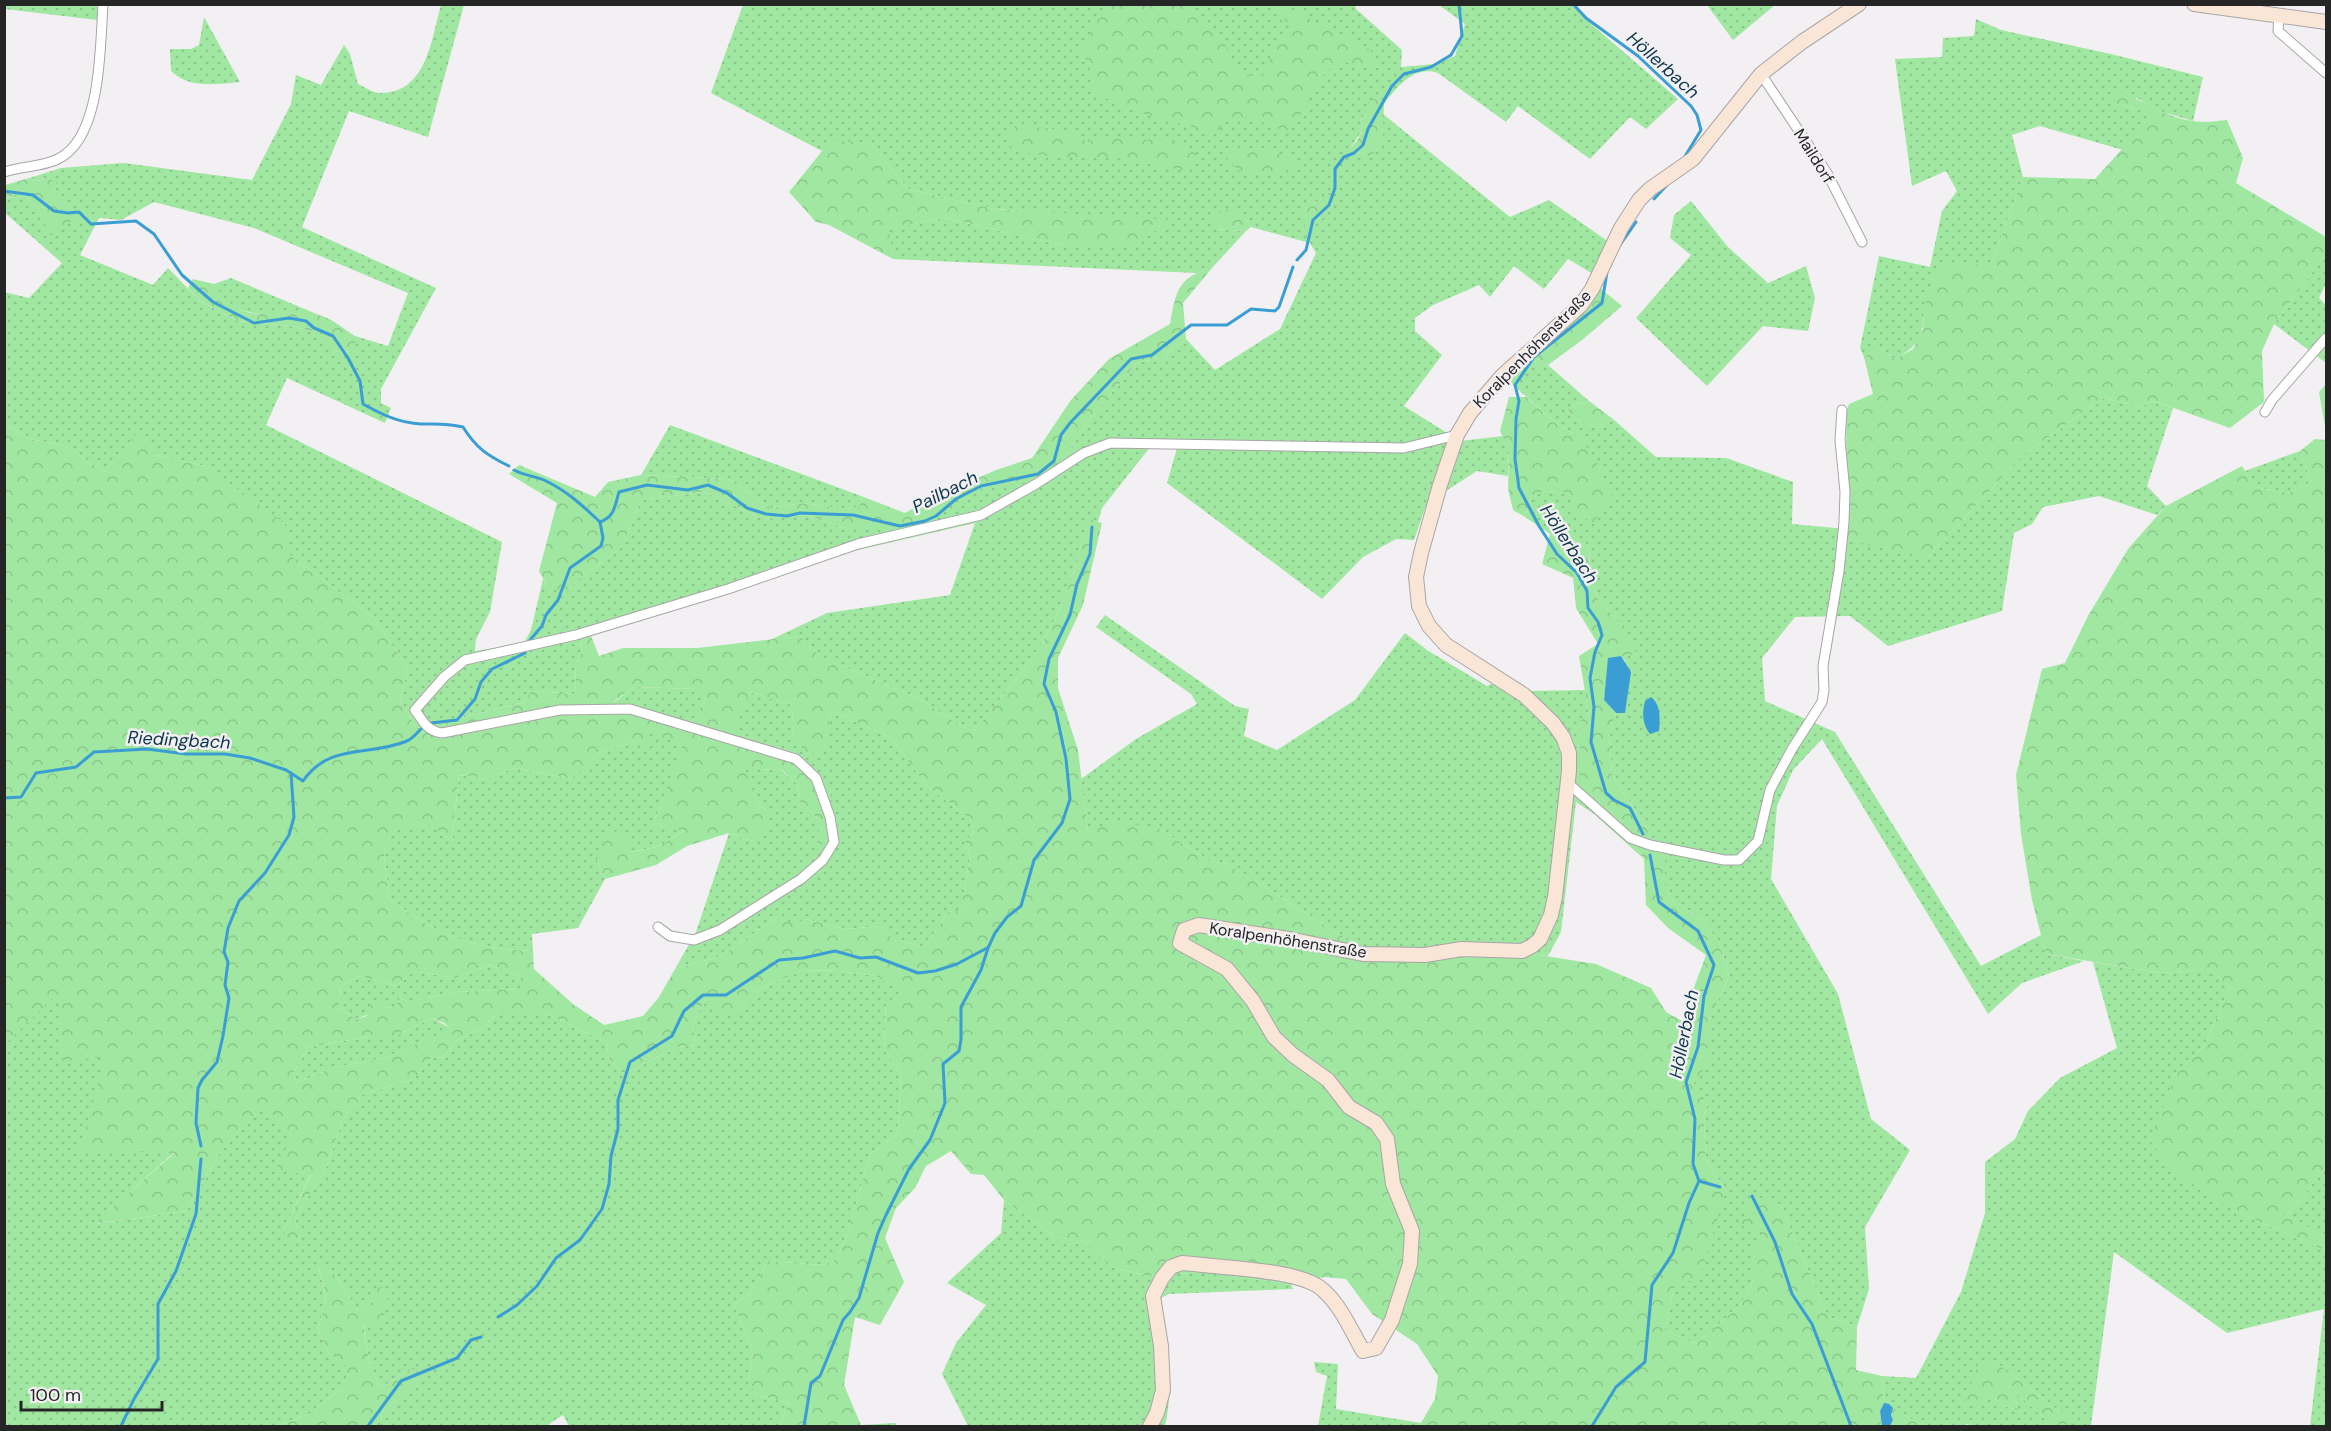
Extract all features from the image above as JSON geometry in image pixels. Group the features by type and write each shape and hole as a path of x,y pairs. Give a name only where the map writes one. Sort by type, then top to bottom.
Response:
{"street":[{"path":"4,172 58,159 78,140 87,124 94,97 103,4"},
{"name":"Koralpenhöhenstraße","path":"1150,1426 1157,1413 1163,1390 1161,1346 1154,1296 1162,1278 1171,1267 1182,1263 1299,1277 1322,1288 1336,1303 1363,1351 1376,1348 1392,1320 1410,1264 1412,1231 1393,1184 1387,1139 1376,1123 1349,1107 1328,1080 1293,1055 1274,1037 1252,1001 1227,969 1180,943 1184,930 1199,925 1289,939 1363,954 1425,955 1462,949 1522,951 1540,939 1551,915 1568,783 1569,753 1563,737 1553,723 1524,695 1446,645 1429,627 1419,606 1416,577 1421,553 1457,435 1470,413 1502,376 1581,305 1592,289 1621,228 1650,189 1693,159 1761,74 1795,47 1859,4"},
{"path":"2194,4 2326,22"},
{"path":"2279,15 2278,31 2326,73"},
{"name":"Maildorf","path":"1761,74 1827,173 1862,242"},
{"path":"2265,412 2272,399 2326,338"},
{"path":"1568,783 1630,838 1731,860 1739,860 1753,847 1761,833 1766,806 1777,774 1822,702 1823,666 1839,571 1844,522 1845,492 1840,440 1842,410"},
{"path":"658,927 670,936 694,940 720,930 801,879 823,860 834,842 830,817 816,778 796,759 630,709 560,710 435,732 427,728 415,710 444,677 465,660 576,635 728,589 858,543 981,514 1036,484 1084,453 1110,443 1404,448 1457,435"}],"green space":[{"path":"5,4 97,5 97,20 5,9"},
{"path":"441,5 464,5 428,137 349,111 302,227 436,288 381,389 381,403 391,408 385,423 287,378 266,425 502,542 490,612 476,639 475,651 524,643 531,630 543,579 546,584 564,594 579,579 622,547 641,500 704,492 763,519 806,515 846,528 931,520 965,493 989,486 1066,455 1088,421 1137,363 1163,357 1186,339 1215,370 1280,329 1316,253 1310,243 1251,227 1245,218 1215,229 1246,231 1212,268 1196,273 893,259 888,229 944,218 1066,246 1172,221 994,209 908,189 871,143 831,141 822,151 711,93 743,5 1357,5 1355,8 1402,50 1401,67 1434,64 1455,56 1465,24 1439,5 1572,5 1678,99 1646,129 1630,117 1590,159 1518,106 1506,122 1438,73 1429,71 1407,79 1384,104 1379,99 1361,115 1362,131 1349,150 1370,157 1382,146 1383,114 1510,217 1549,200 1616,247 1603,280 1568,259 1544,289 1514,266 1490,297 1479,285 1433,305 1415,318 1415,331 1442,355 1404,406 1460,441 1503,436 1509,449 1508,476 1477,471 1427,503 1414,540 1396,539 1363,557 1322,599 1167,483 1177,448 1151,446 1102,508 1098,522 1088,520 1067,589 1050,629 1024,669 975,730 963,727 920,699 821,657 800,636 770,640 827,613 950,595 975,523 832,556 582,639 581,654 576,663 575,694 531,691 524,702 465,717 420,734 400,701 408,668 374,618 287,553 205,466 155,455 138,432 105,472 65,446 31,439 5,424 4,292 29,298 62,263 5,213 5,200 20,192 38,208 51,236 52,198 58,183 48,178 37,181 26,179 61,168 124,163 252,180 291,104 296,75 321,85 344,45 350,54 358,84 377,93 396,91 408,84 424,62","holes":["1330,192 1308,228 1303,212","154,202 254,228 408,293 388,346 355,336 355,351 338,352 322,333 290,326 238,321 200,301 168,268 153,285 80,255 99,218 121,220"]},
{"path":"1109,5 1188,5 1222,37 1236,71 1262,79 1273,48 1292,30 1276,5 1283,5 1370,49 1378,68 1342,62 1325,72 1301,114 1286,132 1250,117 1226,119 1216,133 1137,112 1094,93 1093,76 1082,51 1096,19"},
{"path":"1707,5 1775,5 1733,40"},
{"path":"204,17 240,82 194,83 178,77 171,71 170,49 191,49 199,45"},
{"path":"1976,19 2001,30 2203,77 2193,121 2156,110 2137,98 2118,105 2139,109 2151,119 2123,150 2040,126 2012,135 2023,177 1991,264 1924,308 1923,326 1919,339 1910,349 1895,359 1879,348 1864,357 1860,348 1879,256 1930,267 1942,211 1957,191 1946,171 1912,186 1895,59 1942,57 1943,38 1974,36"},
{"path":"2117,91 2183,119 2201,122 2227,120 2243,158 2236,183 2326,237 2326,254 2274,324 2262,351 2264,402 2230,428 2154,401 2140,407 2104,398 2024,454 1928,557 1847,540 1846,413 1849,404 1873,394 1864,357 1879,348 1895,359 1913,349 1923,329 1924,308 1937,266 1991,264 2023,177 2095,179 2150,118 2139,109 2118,105 2109,94"},
{"path":"1379,98 1384,104 1382,146 1370,157 1348,150 1357,141 1362,131 1361,115 1370,100"},
{"path":"1016,125 1072,131 1086,142 1106,138 1178,141 1197,155 1186,171 1112,157 1055,157 1012,151 1008,135"},
{"path":"831,140 871,143 908,189 994,209 1173,220 1135,244 1066,246 944,218 889,229 893,259 829,225 816,222 789,192"},
{"path":"1265,148 1300,163 1278,175 1240,172 1226,158 1234,151"},
{"path":"48,178 58,183 52,198 62,201 80,218 67,223 50,236 38,208 20,192 4,200 5,185 26,179 37,181"},
{"path":"1330,192 1335,197 1331,208 1322,219 1308,228 1301,222 1303,212"},
{"path":"1691,201 1728,247 1768,283 1806,266 1815,298 1808,331 1763,326 1707,386 1636,318 1691,255 1670,238 1674,215"},
{"path":"1232,207 1245,218 1251,227 1246,231 1215,229 1211,218"},
{"path":"2326,254 2326,283 2319,298 2326,305 2326,363 2274,324"},
{"path":"1212,268 1183,303 1186,339 1163,357 1137,363 1088,421 1066,455 1043,476 1024,483 989,486 965,493 931,520 892,531 846,528 806,515 763,519 704,492 641,500 622,547 579,579 564,595 546,584 539,571 557,503 509,474 519,465 595,497 608,482 641,475 728,479 771,508 803,503 845,509 859,507 861,496 905,513 928,500 943,501 971,481 1032,458 1071,400 1109,359 1170,324 1180,287 1192,276"},
{"path":"231,278 319,315 244,311 224,299 214,284"},
{"path":"193,279 214,284 226,299 239,309 251,313 303,312 324,316 355,336 355,351 338,352 321,333 290,326 238,321 200,301 188,288"},
{"path":"1600,288 1622,306 1548,365 1536,363 1533,353 1589,302"},
{"path":"1533,353 1536,363 1548,365 1589,401 1577,404 1567,411 1578,421 1599,428 1613,419 1656,457 1726,458 1793,482 1792,524 1847,529 1928,557 2024,454 2104,398 2140,407 2154,401 2173,408 2147,486 2166,506 2157,515 2099,496 2043,507 2032,524 2014,533 2002,611 1888,646 1850,616 1795,617 1762,658 1765,701 1835,732 1981,966 2041,935 2046,954 2084,961 2022,983 1988,1014 1822,739 1793,770 1777,806 1771,879 1838,994 1871,1119 1910,1150 1865,1227 1869,1289 1857,1327 1828,1317 1780,1204 1753,1253 1753,1280 1741,1304 1696,1344 1665,1330 1674,1288 1726,1191 1706,1160 1704,1123 1707,1102 1693,1084 1709,1061 1709,1021 1729,976 1719,942 1702,919 1673,901 1665,885 1665,858 1612,774 1609,737 1616,713 1625,712 1625,661 1621,656 1636,654 1620,624 1598,599 1590,570 1589,545 1550,534 1525,517 1531,496 1547,491 1569,493 1575,512 1581,438 1557,424 1505,378"},
{"path":"2326,384 2326,432 2319,392"},
{"path":"1509,397 1526,397 1557,424 1581,438 1600,468 1612,495 1593,523 1575,512 1568,493 1547,491 1531,496 1525,517 1513,510 1508,489 1509,449 1500,431"},
{"path":"1589,401 1613,419 1599,428 1578,421 1567,411 1577,404"},
{"path":"5,424 31,439 65,446 105,472 138,431 155,455 205,466 285,523 287,553 374,618 408,668 400,701 420,734 465,717 524,702 531,691 575,694 576,663 581,654 582,639 591,636 599,656 623,648 697,648 800,636 821,657 920,699 963,727 975,730 1024,669 1050,629 1067,589 1088,519 1102,523 1083,605 1058,658 1058,688 1078,750 1088,832 1115,821 1160,829 1209,861 1228,864 1382,961 1539,955 1596,964 1651,988 1666,1012 1691,1026 1695,1014 1689,1001 1706,955 1668,928 1646,905 1644,859 1604,801 1580,780 1580,721 1589,715 1579,656 1598,644 1576,608 1573,578 1542,564 1550,534 1589,545 1590,570 1598,599 1620,624 1637,654 1609,658 1604,700 1616,713 1609,737 1612,774 1665,858 1665,885 1673,901 1702,919 1719,942 1729,976 1709,1021 1709,1061 1694,1084 1707,1102 1704,1123 1706,1160 1726,1191 1700,1276 1674,1288 1665,1330 1696,1344 1741,1304 1753,1280 1753,1253 1763,1233 1740,1225 1752,1195 1780,1204 1828,1317 1857,1327 1856,1370 1882,1376 1884,1403 1880,1411 1882,1426 1423,1426 1421,1423 1435,1399 1438,1376 1417,1344 1372,1314 1346,1279 1325,1277 1291,1284 1203,1272 1147,1276 1112,1267 1083,1241 1067,1245 1004,1200 984,1175 971,1174 951,1151 926,1166 915,1188 896,1208 885,1238 904,1282 880,1325 855,1317 844,1385 861,1425 895,1423 897,1426 779,1426 789,1403 757,1395 748,1382 753,1354 734,1304 749,1295 768,1261 823,1265 835,1260 848,1233 870,1154 898,1134 901,1074 884,1049 886,1005 901,991 876,976 840,971 803,970 757,990 734,1013 721,1014 705,1000 693,1023 695,1045 675,1048 624,1074 609,1059 606,1042 543,1012 499,1012 482,1029 457,1040 443,1058 432,1057 414,1079 363,1094 342,1121 327,1166 295,1218 299,1242 291,1244 285,1240 284,1229 311,1175 275,1170 292,1136 263,1104 219,1154 186,1211 94,1224 174,1153 79,1150 106,1057 63,1061 59,992 5,1044","holes":["634,687 698,689 706,698 691,724 613,702","750,692 792,705 794,739 809,755 824,750 831,711 892,738 926,785 970,819 974,833 965,841 970,856 961,909 948,912 925,947 894,940 881,926 845,929 806,919 792,924 781,915 721,956 675,969 659,997 643,1016 604,1025 573,1004 534,969 533,951 486,946 452,937 428,925 389,899 384,855 392,830 430,825 452,841 459,775 485,779 514,768 571,779 601,751 636,742 651,748 649,733 683,744 653,825 684,831 657,847 631,852 627,838 608,828 596,858 605,879 656,865 687,846 729,833 756,842 766,827 766,811 757,802 743,764 749,761 759,769 782,770 797,784 801,802 820,821 817,844 839,847 837,818 827,781 801,755 734,732","490,965 521,977 521,989 454,992 429,998 420,994 410,1002 400,998 395,1007 386,1008 381,1002 373,1002 367,1016 356,1019 339,1008 341,986 360,976 396,986 413,971 455,978","432,1018 451,1029 384,1058 332,1068 297,1083 293,1073 308,1047 369,1037 394,1037"]},
{"path":"670,425 861,496 859,507 845,509 803,503 771,508 728,479 641,475"},
{"path":"2315,439 2326,440 2326,1167 2290,1212 2282,1214 2326,1237 2326,1251 2233,1210 2180,1176 2150,1141 2175,1075 2204,1046 2230,988 2210,969 2161,973 2046,954 2032,900 2021,834 2016,775 2042,669 2065,663 2088,616 2128,549 2166,506 2242,466 2255,487 2288,493 2311,482 2300,451"},
{"path":"2300,451 2311,482 2288,493 2255,487 2245,471"},
{"path":"1105,615 1235,706 1249,709 1244,736 1277,750 1355,700 1405,633 1427,650 1487,686 1507,676 1530,691 1585,690 1589,715 1580,779 1604,801 1644,859 1594,814 1576,802 1561,932 1548,956 1382,961 1228,864 1209,861 1160,829 1088,832 1081,779 1136,739 1197,704 1191,694 1096,627"},
{"path":"634,687 699,689 706,698 691,724 613,703"},
{"path":"750,692 792,705 794,739 824,749 831,711 892,738 926,785 970,819 974,833 965,841 970,856 961,910 948,912 925,947 894,940 881,926 845,929 806,919 792,925 781,915 721,956 675,969 696,932 729,833 756,842 766,811 757,802 742,763 749,761 759,769 781,770 797,784 801,802 820,821 838,847 801,755 733,732"},
{"path":"649,732 684,744 653,825 685,830 657,847 596,858 605,879 578,928 532,934 533,951 497,948 441,932 389,899 384,855 392,829 430,825 452,841 459,775 485,779 514,768 571,779 601,751 636,742"},
{"path":"2093,962 2161,973 2210,969 2230,988 2204,1046 2175,1075 2233,1210 2326,1251 2326,1426 2310,1426 2324,1309 2227,1333 2114,1252 2091,1426 2068,1426 2068,1418 1993,1360 1983,1402 1993,1396 2004,1406 2018,1410 2016,1401 2005,1392 2009,1386 2045,1419 2048,1426 1972,1426 1967,1424 1923,1426 1884,1403 1882,1376 1916,1378 1961,1292 1985,1213 1985,1162 2015,1139 2028,1111 2060,1078 2117,1048"},
{"path":"490,965 521,977 521,989 454,992 410,1002 400,998 395,1007 356,1019 339,1008 341,986 360,976 396,986 413,971 455,978"},
{"path":"803,970 840,971 876,976 902,991 886,1005 884,1049 901,1074 898,1134 870,1154 848,1233 835,1260 823,1265 768,1261 749,1295 734,1304 753,1354 748,1382 757,1395 789,1403 779,1426 569,1426 563,1415 546,1426 380,1426 382,1412 423,1379 413,1367 381,1388 370,1366 363,1324 374,1301 358,1311 333,1272 318,1266 326,1296 318,1330 328,1352 349,1368 344,1387 309,1414 276,1426 5,1426 5,1044 59,991 174,1152 95,1224 186,1211 219,1154 263,1103 292,1136 311,1174 284,1229 299,1242 295,1218 327,1166 342,1121 363,1094 414,1079 432,1057 443,1058 457,1040 482,1029 499,1012 543,1012 606,1042 609,1059 624,1074 675,1048 695,1045 693,1023 705,1000 734,1013 757,990"},
{"path":"432,1018 452,1029 384,1058 332,1068 297,1083 293,1073 308,1047 369,1037 394,1037"},
{"path":"2326,1167 2326,1237 2281,1214 2290,1212"},
{"path":"1004,1200 1067,1245 1083,1241 1112,1267 1147,1276 1203,1272 1291,1284 1293,1289 1169,1294 1159,1299 1167,1347 1169,1378 1165,1426 968,1426 942,1374 956,1343 986,1305 947,1283 1001,1233"},
{"path":"318,1265 333,1272 358,1311 374,1301 374,1289 382,1287 388,1295 382,1328 363,1325 370,1366 381,1388 413,1367 424,1379 382,1412 380,1426 276,1426 309,1414 344,1387 348,1368 328,1352 318,1330 326,1296"},
{"path":"1993,1360 2068,1418 2068,1426 2048,1426 2045,1419 2009,1386 2006,1392 2016,1401 2018,1410 2004,1406 1993,1396 1983,1402 1962,1407 1979,1362"},
{"path":"1314,1362 1338,1364 1336,1409 1421,1423 1423,1426 1318,1426 1327,1376 1316,1372"},
{"path":"1893,1408 1923,1426 1890,1426 1893,1420 1891,1415"}],"water":[{"path":"1621,656 1631,672 1625,713 1616,713 1604,700 1608,658"},
{"path":"1651,697 1658,708 1660,721 1659,731 1650,734 1645,726 1643,714 1645,701"},
{"path":"1884,1403 1893,1408 1891,1415 1893,1420 1890,1426 1882,1426 1880,1411"}],"waterway":[{"name":"Pailbach","path":"1297,260 1306,250 1313,220 1329,205 1335,188 1335,169 1344,157 1354,153 1363,145 1368,129 1392,86 1404,74 1431,67 1451,55 1462,36 1459,4"},
{"name":"Höllerbach","path":"1573,4 1586,18 1638,56 1691,106 1697,115 1701,130 1684,158"},
{"name":"Höllerbach","path":"1654,199 1667,185"},
{"name":"Pailbach","path":"4,191 33,195 54,211 79,212 91,224 136,221 154,234 182,275 213,302 254,323 289,318 306,321 314,328 333,336 360,381 363,404 405,422 463,427 483,451 509,466"},
{"name":"Höllerbach","path":"1620,245 1636,222"},
{"name":"Pailbach","path":"600,522 612,514 619,492 647,485 688,490 708,485 727,493 747,508 766,514 853,515 900,526 925,521 936,516 956,499 981,486 1038,474 1054,461 1061,435 1070,423 1131,359 1152,355 1191,325 1227,325 1251,309 1275,311 1279,307 1293,267"},
{"name":"Höllerbach","path":"1607,272 1602,303 1534,357 1515,385 1519,401 1515,459 1519,488 1557,554 1577,573 1587,591 1588,608 1598,622 1602,635 1595,652 1590,678 1594,707 1591,742 1606,793 1630,808 1643,834"},
{"name":"Pailbach","path":"514,470 542,479 561,489 600,522"},
{"name":"Riedingbach","path":"530,640 542,626 546,615 558,600 570,568 601,546 603,538 600,522"},
{"path":"804,1426 811,1383 820,1376 843,1320 859,1298 878,1233 909,1169 930,1140 945,1103 943,1064 959,1051 961,1007 981,970 995,933 1007,917 1021,906 1034,860 1062,823 1070,799 1066,759 1056,712 1044,684 1049,659 1070,615 1077,584 1090,554 1092,527"},
{"name":"Riedingbach","path":"431,723 457,720 475,699 481,682 492,669 525,653"},
{"name":"Riedingbach","path":"4,798 21,797 36,773 76,767 94,752 147,749 186,754 225,754 250,758 286,770 303,781 314,769 338,755 393,746 409,740 421,729"},
{"path":"201,1146 196,1123 198,1088 217,1062 223,1036 229,998 225,985 228,962 224,952 228,928 239,901 265,873 289,835 294,817 291,773"},
{"name":"Höllerbach","path":"1592,1426 1616,1387 1645,1362 1652,1285 1673,1253 1689,1203 1699,1181 1693,1164 1695,1119 1686,1082 1698,1047 1704,996 1714,965 1698,931 1659,902 1650,855"},
{"path":"498,1317 517,1305 537,1286 556,1258 580,1240 602,1209 609,1184 611,1156 618,1129 618,1100 630,1062 672,1036 684,1011 703,995 726,995 779,960 803,958 835,951 860,958 876,957 918,973 935,971 957,964 987,948"},
{"path":"121,1426 158,1359 158,1304 176,1271 196,1214 201,1159"},
{"path":"1699,1181 1720,1187"},
{"path":"1752,1196 1775,1242 1792,1294 1812,1324 1851,1426"},
{"path":"368,1426 401,1381 457,1358 471,1340 481,1337"}]}
